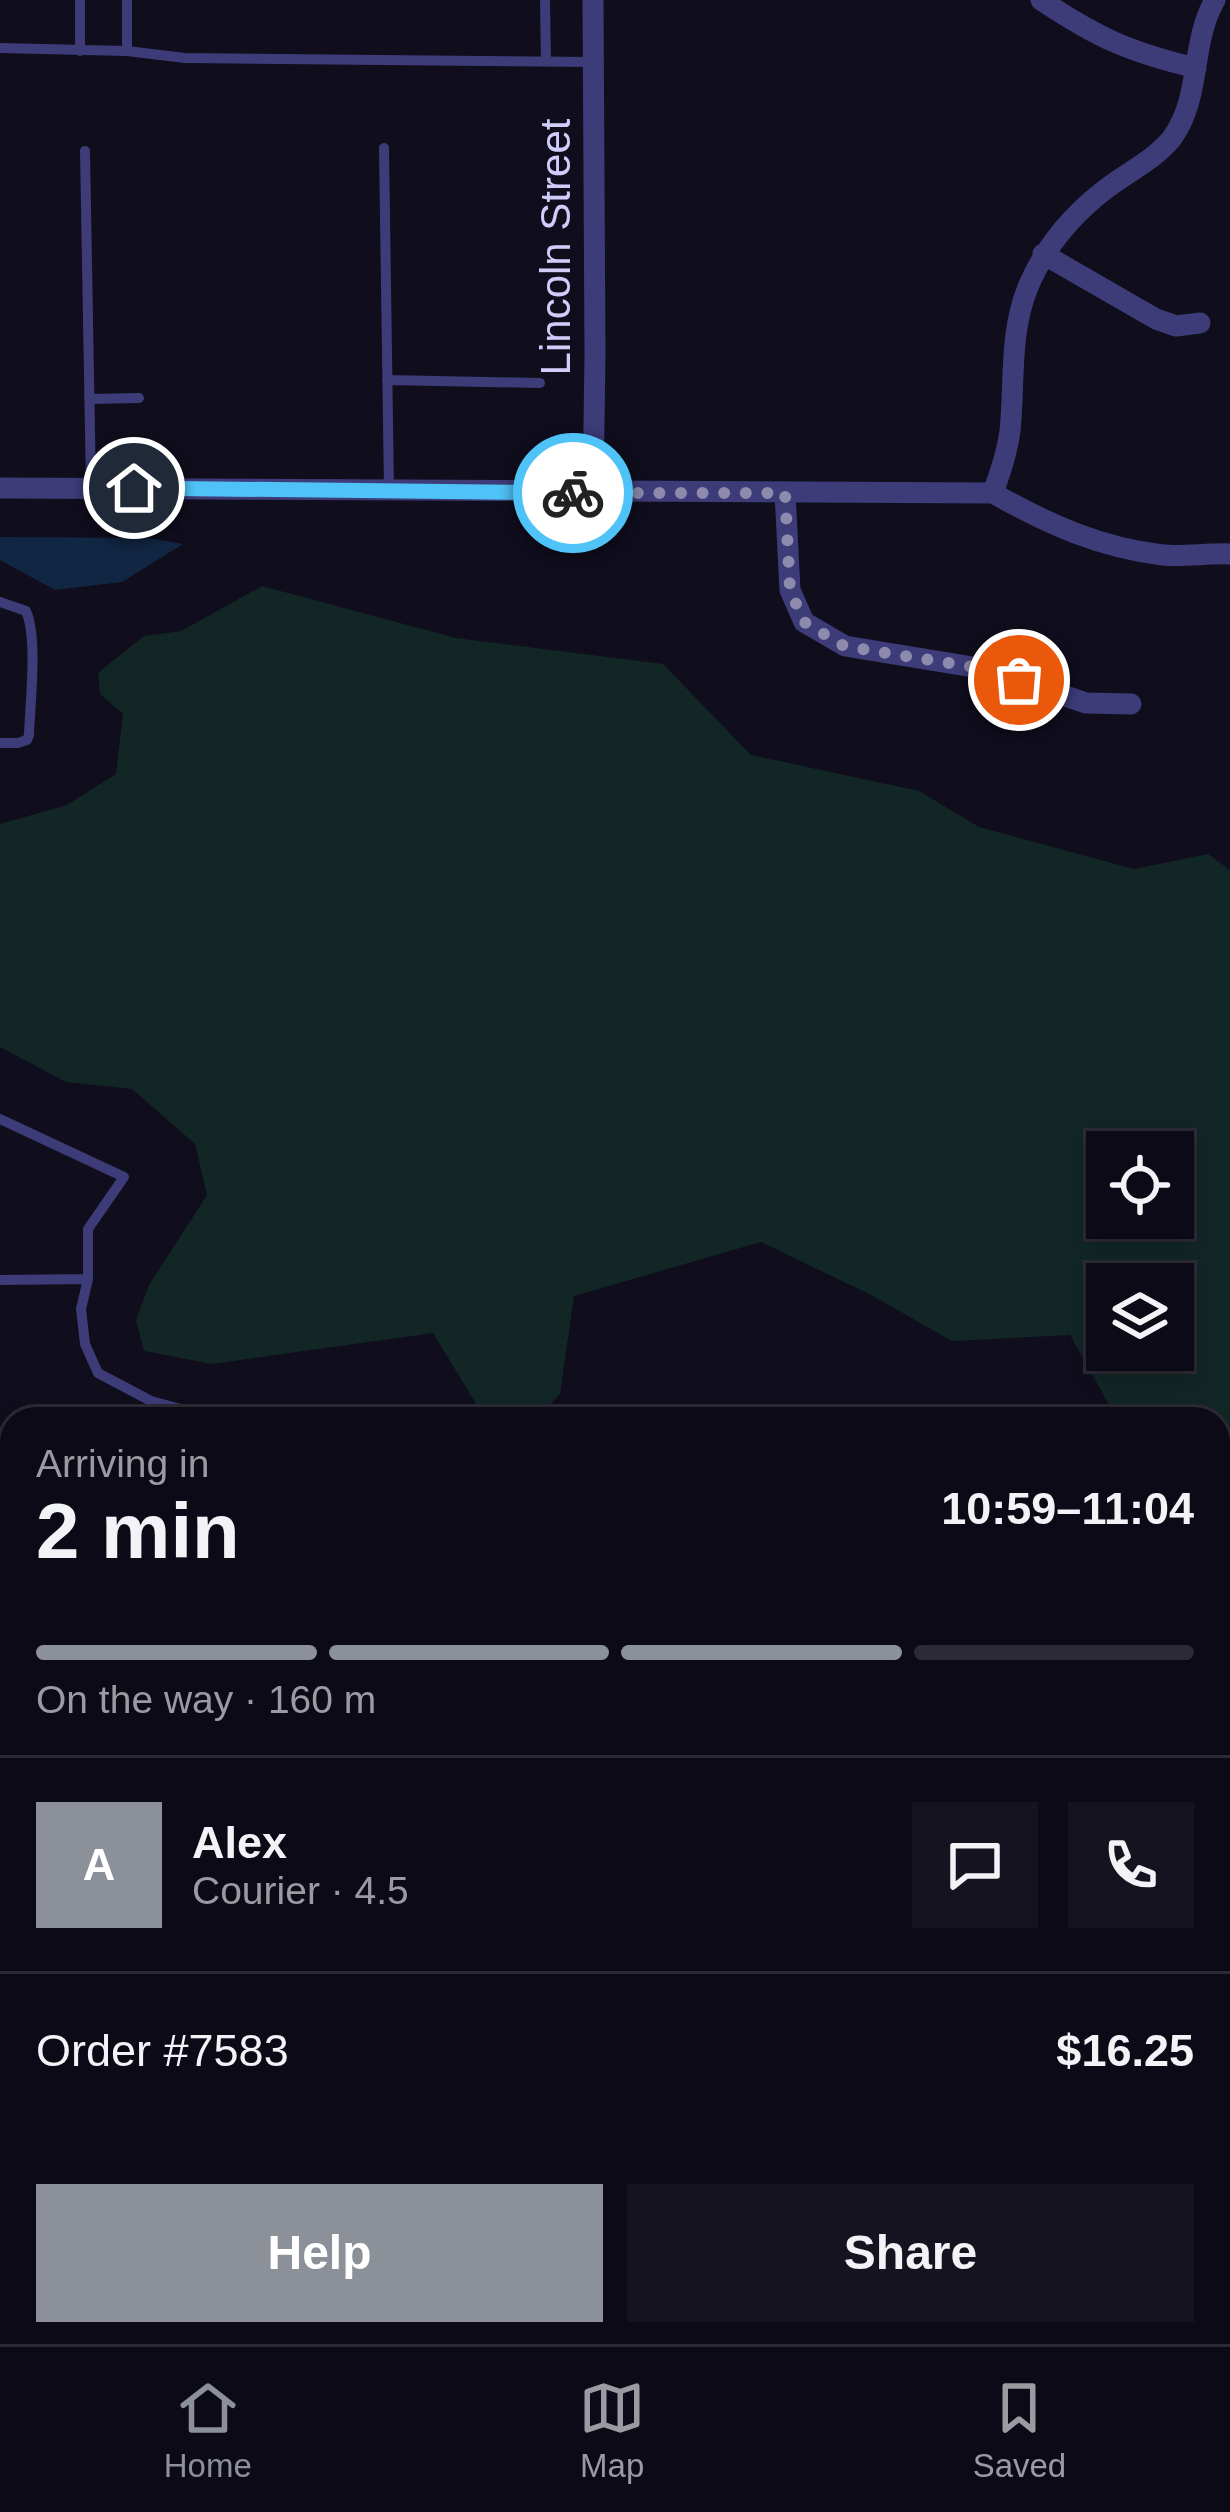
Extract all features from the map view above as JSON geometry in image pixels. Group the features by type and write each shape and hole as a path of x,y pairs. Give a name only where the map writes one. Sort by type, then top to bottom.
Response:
{"street":[{"name":"Lincoln Street","path":"593,0 593,493"},
{"path":"1041,0 1120,47 1196,68"},
{"path":"994,493 1009,434 1014,338 1043,254 1097,195 1171,139 1187,108 1201,34 1215,0"},
{"path":"1043,254 1156,319 1176,326 1200,323"},
{"path":"0,488 994,493 1034,516 1110,544 1166,555 1230,554"},
{"path":"785,493 790,590 804,622 844,646 985,669 1086,703 1131,704"}],"lane":[{"path":"80,0 80,51"},
{"path":"128,0 128,51"},
{"path":"545,0 546,62"},
{"path":"0,48 128,51 185,58 593,62"},
{"path":"384,148 389,491"},
{"path":"85,152 91,488"},
{"path":"387,380 540,383"},
{"path":"89,399 139,398"},
{"path":"0,602 26,611 31,646 29,735 19,743 0,743"},
{"path":"0,1118 124,1177 88,1229 88,1279 81,1309 85,1344 98,1372 151,1401 173,1407"},
{"path":"0,1280 88,1279"},
{"path":"151,1401 151,1407"}],"green space":[{"path":"262,586 456,638 663,664 751,755 919,791 979,827 1134,869 1208,854 1230,870 1230,1407 1110,1407 1090,1371 1194,1371 1194,1263 1086,1263 1086,1364 1070,1335 952,1341 761,1242 574,1296 560,1394 548,1407 478,1407 433,1333 212,1364 144,1351 136,1320 149,1285 207,1195 195,1144 132,1089 66,1082 0,1047 0,824 67,805 116,774 123,714 100,694 98,673 144,636 181,631"}],"water":[{"path":"0,537 149,538 183,544 122,582 55,590 0,560"}],"way so far":[{"path":"573,493 785,493 790,590 804,622 844,646 985,669 1019,680"}],"route":[{"path":"134,488 573,493"}]}
